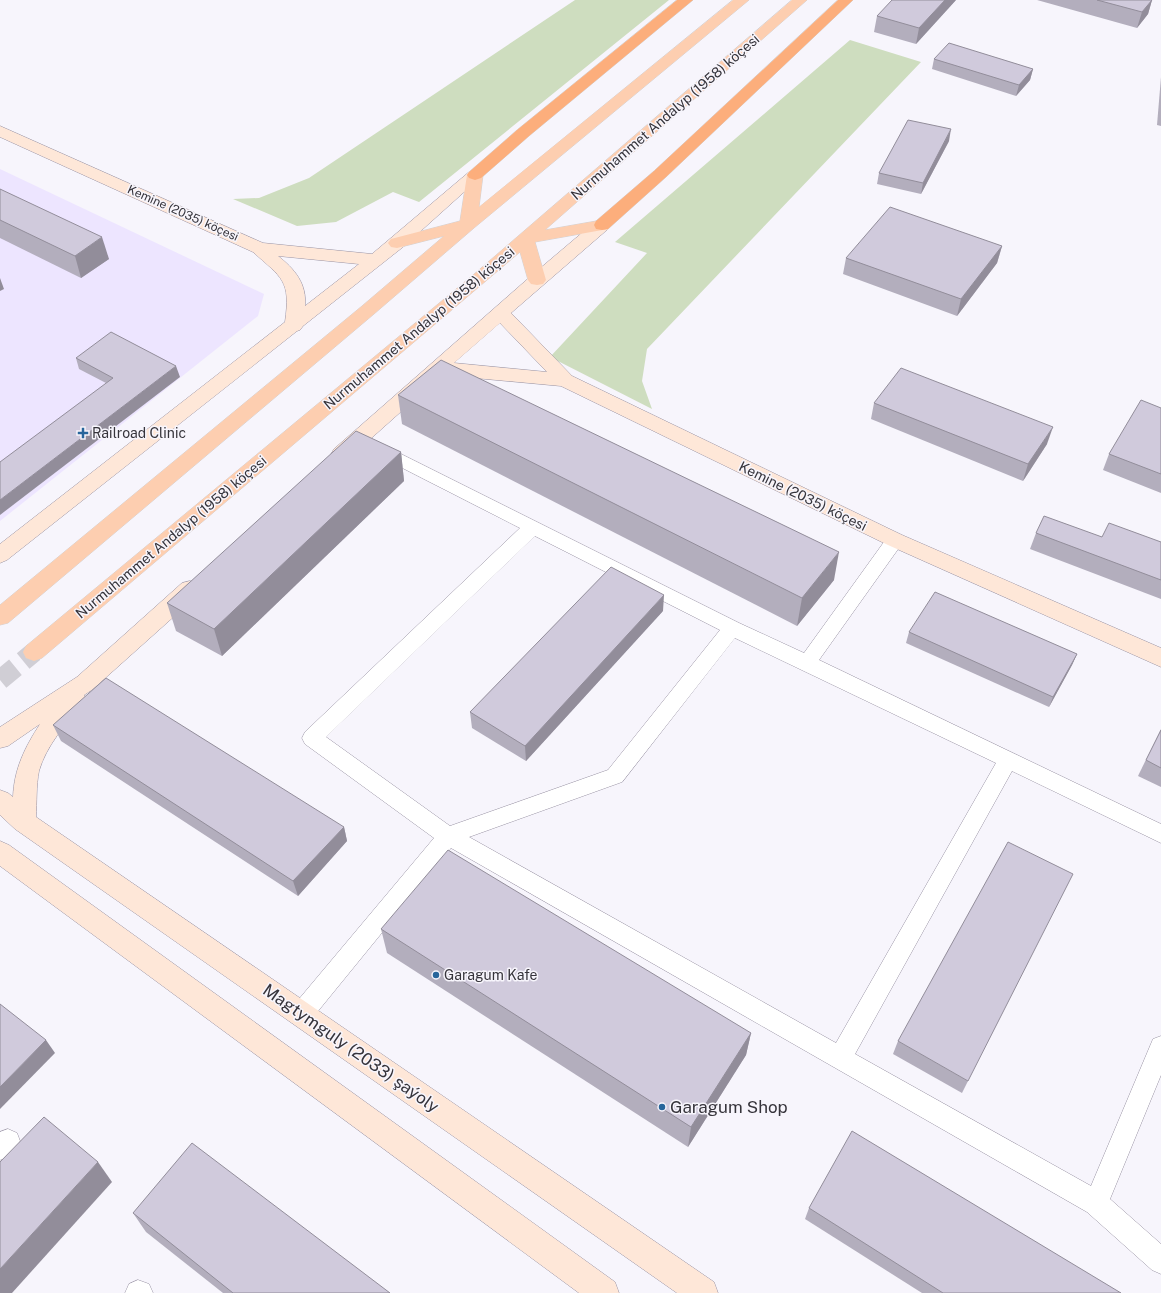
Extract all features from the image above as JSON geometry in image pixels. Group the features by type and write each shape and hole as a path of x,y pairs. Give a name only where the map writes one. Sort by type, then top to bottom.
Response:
{"highway":[{"path":"476,175 523,133 686,0"},
{"path":"602,226 660,174 846,0"}],"main road":[{"path":"0,617 356,320 468,224 742,0"},
{"name":"Nurmuhammet Andalyp (1958) köçesi","path":"34,652 525,239 800,0"},
{"name":"Kemine (2035) köçesi","path":"0,131 259,248 375,260"},
{"path":"468,224 476,175"},
{"path":"0,555 294,326 397,243 476,175"},
{"path":"397,243 468,224"},
{"path":"537,280 525,239 602,226"},
{"path":"326,468 537,280 602,226"},
{"path":"259,248 289,276 296,290 297,304 294,326"},
{"path":"501,313 565,380"},
{"name":"Kemine (2035) köçesi","path":"438,368 565,380 895,540 1161,658"},
{"path":"0,739 85,684 202,578"},
{"path":"24,822 25,791 30,765 44,737 85,684"},
{"name":"Magtymguly (2033) şaýoly","path":"0,800 24,822 302,1013 703,1293"},
{"path":"0,852 604,1293"},
{"path":"0,870 30,873"}],"lane":[{"path":"377,448 732,628 1161,834"},
{"path":"533,527 312,738 448,836 1096,1203 1161,1260"},
{"path":"807,663 895,540"},
{"path":"302,1013 448,836 615,776 732,628"},
{"path":"840,1059 1008,760"},
{"path":"1096,1203 1161,1047"}],"shaded area":[{"path":"0,169 264,294 258,316 0,521"}],"green space":[{"path":"575,0 669,0 419,202 393,192 336,222 297,226 233,199 259,198 309,178"},
{"path":"850,40 921,62 647,349 642,381 652,409 550,357 647,253 615,242"}],"building":[{"path":"892,0 945,0 919,28 877,16"},
{"path":"1097,0 1152,0 1142,12"},
{"path":"949,43 1033,69 1019,85 934,59"},
{"path":"908,120 951,129 923,183 879,173"},
{"path":"0,189 102,237 75,256 0,220"},
{"path":"890,207 1002,246 961,299 846,258"},
{"name":"Railroad Clinic","path":"111,332 176,366 0,500 0,462 113,378 76,358"},
{"path":"441,360 839,552 802,598 398,395"},
{"path":"901,368 1053,427 1028,464 874,403"},
{"path":"1141,400 1161,408 1161,474 1109,454"},
{"path":"356,431 401,452 214,629 167,603"},
{"path":"1044,516 1102,537 1109,523 1161,542 1161,580 1036,533"},
{"path":"611,567 664,595 525,746 470,712"},
{"path":"935,592 1077,654 1053,697 909,632"},
{"path":"106,678 344,827 293,881 53,725"},
{"path":"1161,730 1161,768 1146,760"},
{"path":"1008,842 1073,874 968,1081 898,1041"},
{"path":"448,850 751,1033 691,1127 381,929"},
{"path":"0,1004 46,1040 0,1087"},
{"path":"44,1117 98,1162 0,1269 0,1162"},
{"path":"852,1131 1121,1293 943,1293 809,1208"},
{"path":"192,1143 390,1293 233,1293 133,1213"}],"tunnel":[{"path":"0,680 34,652"}],"place":[{"name":"Railroad Clinic","path":"83,433"},
{"name":"Garagum Kafe","path":"436,975"},
{"name":"Garagum Shop","path":"662,1107"}]}
